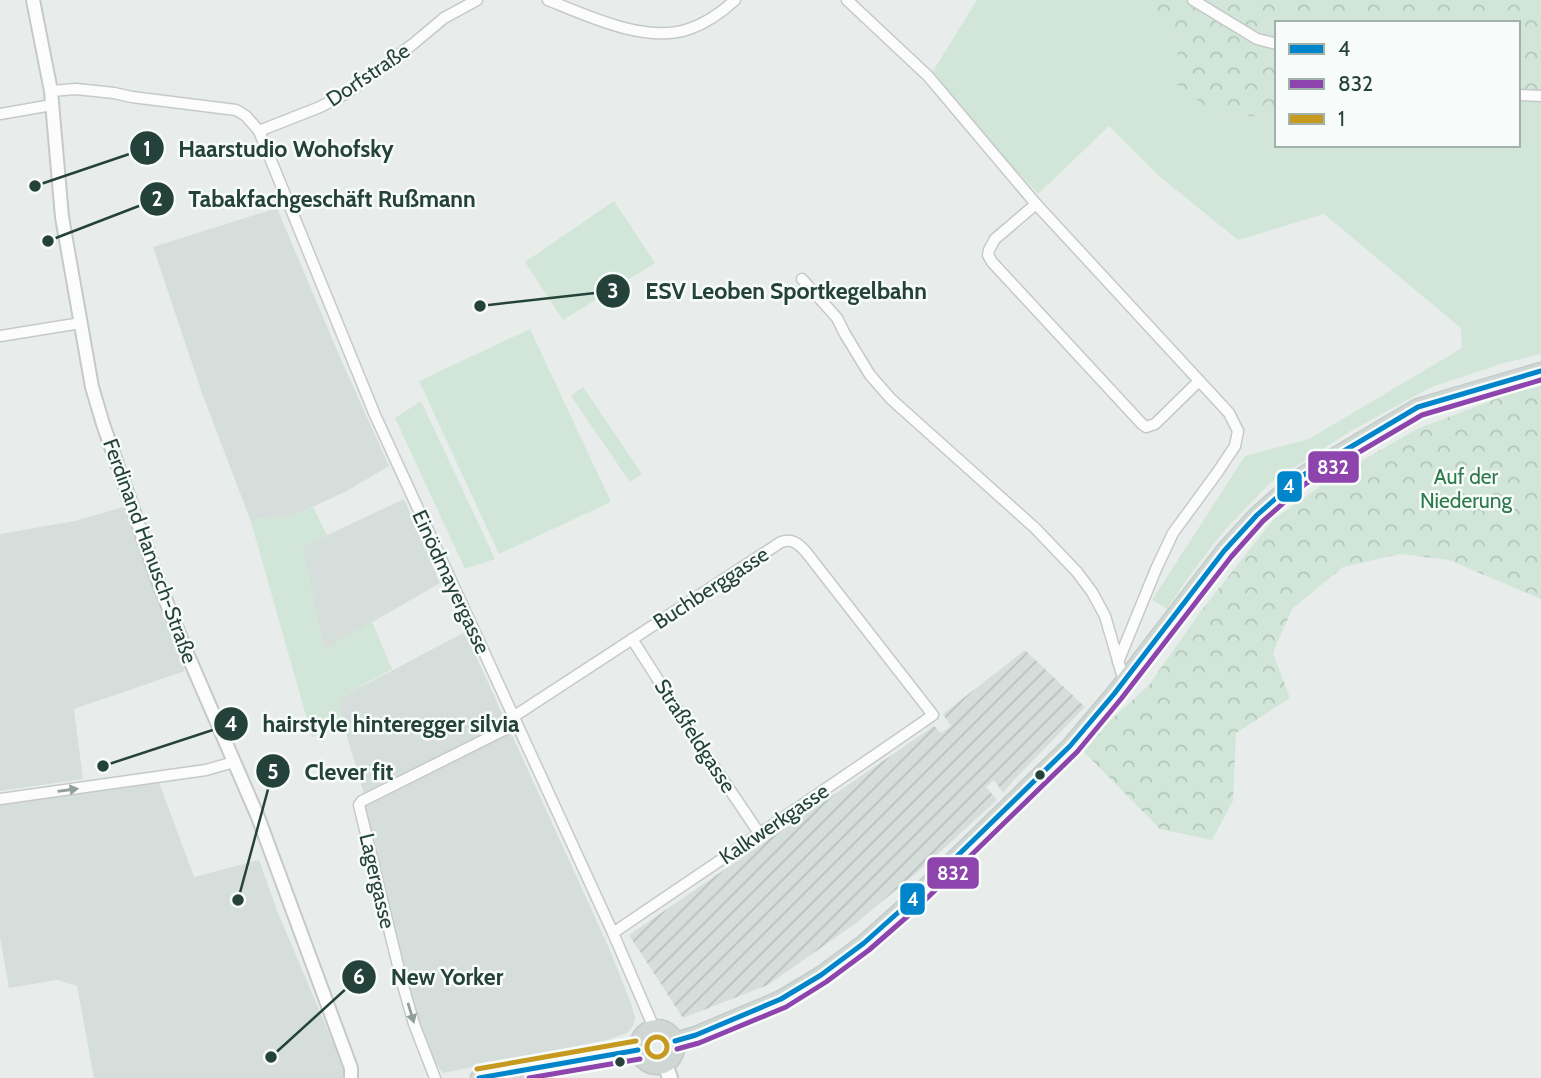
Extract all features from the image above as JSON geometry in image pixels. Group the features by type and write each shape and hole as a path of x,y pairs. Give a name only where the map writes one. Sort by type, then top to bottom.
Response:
{"main road":[{"path":"675,1041 696,1035 781,999 821,975 864,943 911,901 1070,746 1224,551 1257,515 1300,477 1418,407 1541,371"},
{"path":"654,1028 667,1030 675,1041 676,1052 667,1071 651,1065 640,1056 638,1050 641,1035 654,1028"},
{"path":"479,1078 638,1050"}],"street":[{"name":"Ferdinand Hanusch-Straße","path":"33,0 51,91 62,217 93,387 110,445 177,629 274,857 351,1068 352,1078"},
{"name":"Dorfstraße","path":"259,131 320,107 347,93 444,19 477,0"},
{"path":"548,0 596,20 654,34 689,29 719,15 735,0"},
{"path":"847,0 928,76 1035,204 1229,413 1238,431 1235,446 1173,533 1118,662"},
{"path":"1193,0 1258,39 1275,43"},
{"path":"51,91 76,89 236,110 246,116 259,131"},
{"path":"1520,95 1541,96"},
{"path":"0,114 52,106"},
{"name":"Einödmayergasse","path":"259,131 375,415 654,1028"},
{"path":"1035,204 991,244 988,255 1138,420 1146,427 1151,426 1199,381"},
{"path":"802,279 838,318 870,375 891,399 1035,528 1077,572 1105,616 1124,681"},
{"path":"0,336 81,323"},
{"name":"Buchberggasse","path":"360,803 515,720 632,639 781,542 790,540 806,552 933,715"},
{"name":"Straßfeldgasse","path":"632,639 759,833"},
{"name":"Kalkwerkgasse","path":"613,933 933,715"},
{"path":"0,799 206,770 234,762"},
{"name":"Lagergasse","path":"360,803 402,982 414,1024 435,1078"}],"shaded area":[{"path":"277,208 389,466 347,491 291,517 261,518 251,522 202,393 153,247"},
{"path":"404,499 440,583 324,650 302,547"},
{"path":"123,507 185,671 74,709 83,779 0,791 0,534 75,521"},
{"path":"465,632 609,948 635,1018 627,1033 607,1040 443,1073 430,1055 405,975 364,816 363,790 340,713 340,698"},
{"path":"1025,650 1085,707 1003,793 994,780 986,787 997,800 919,871 856,923 768,985 683,1018 629,935 934,726 941,733 951,726 943,714"},
{"path":"159,782 194,877 259,860 278,913 343,1066 345,1078 94,1078 77,986 57,980 9,988 0,937 0,804"}],"green space":[{"path":"977,0 1147,0 1179,44 1217,115 1275,117 1275,147 1520,147 1520,101 1541,102 1541,354 1504,363 1429,388 1351,431 1270,483 1223,532 1167,609 1152,600 1245,456 1309,439 1462,348 1461,328 1324,214 1238,240 1160,177 1109,126 1038,194 979,131 933,71"},
{"path":"1147,0 1186,0 1231,28 1275,48 1275,117 1217,115 1174,82 1179,44"},
{"path":"1202,0 1541,0 1541,90 1520,89 1520,21 1275,21 1275,39 1243,26"},
{"path":"614,201 655,263 563,320 525,262"},
{"path":"530,329 611,502 499,554 419,381"},
{"name":"Auf der Niederung","path":"1541,384 1541,599 1449,560 1400,554 1343,567 1292,609 1273,653 1290,698 1236,733 1233,801 1212,840 1160,829 1080,748 1149,685 1201,611 1273,520 1330,479 1417,429"},
{"path":"583,387 642,474 630,482 571,396"},
{"path":"421,401 495,559 465,569 395,418"},
{"path":"313,507 327,535 303,547 324,650 372,622 392,669 340,698 343,727 312,737 251,522 261,518 291,517"}],"transit line":[{"name":"4","path":"675,1041 696,1035 781,999 821,975 864,943 911,901 1070,746 1114,694 1224,551 1257,515 1300,477 1418,407 1541,371"},
{"name":"832","path":"677,1049 699,1043 786,1007 869,950 917,908 1077,752 1231,557 1263,521 1305,484 1422,415 1541,380"},
{"name":"1","path":"653,1037 661,1037 667,1047 661,1057 653,1057 647,1051 647,1043 653,1037"},
{"name":"1","path":"477,1069 636,1041"},
{"name":"4","path":"479,1078 638,1050"},
{"name":"832","path":"529,1078 640,1059"}],"place":[{"name":"Haarstudio Wohofsky","path":"35,186"},
{"name":"Tabakfachgeschäft Rußmann","path":"48,241"},
{"name":"ESV Leoben Sportkegelbahn","path":"480,306"},
{"name":"hairstyle hinteregger silvia","path":"103,766"},
{"name":"Clever fit","path":"238,900"},
{"name":"New Yorker","path":"271,1057"}]}
